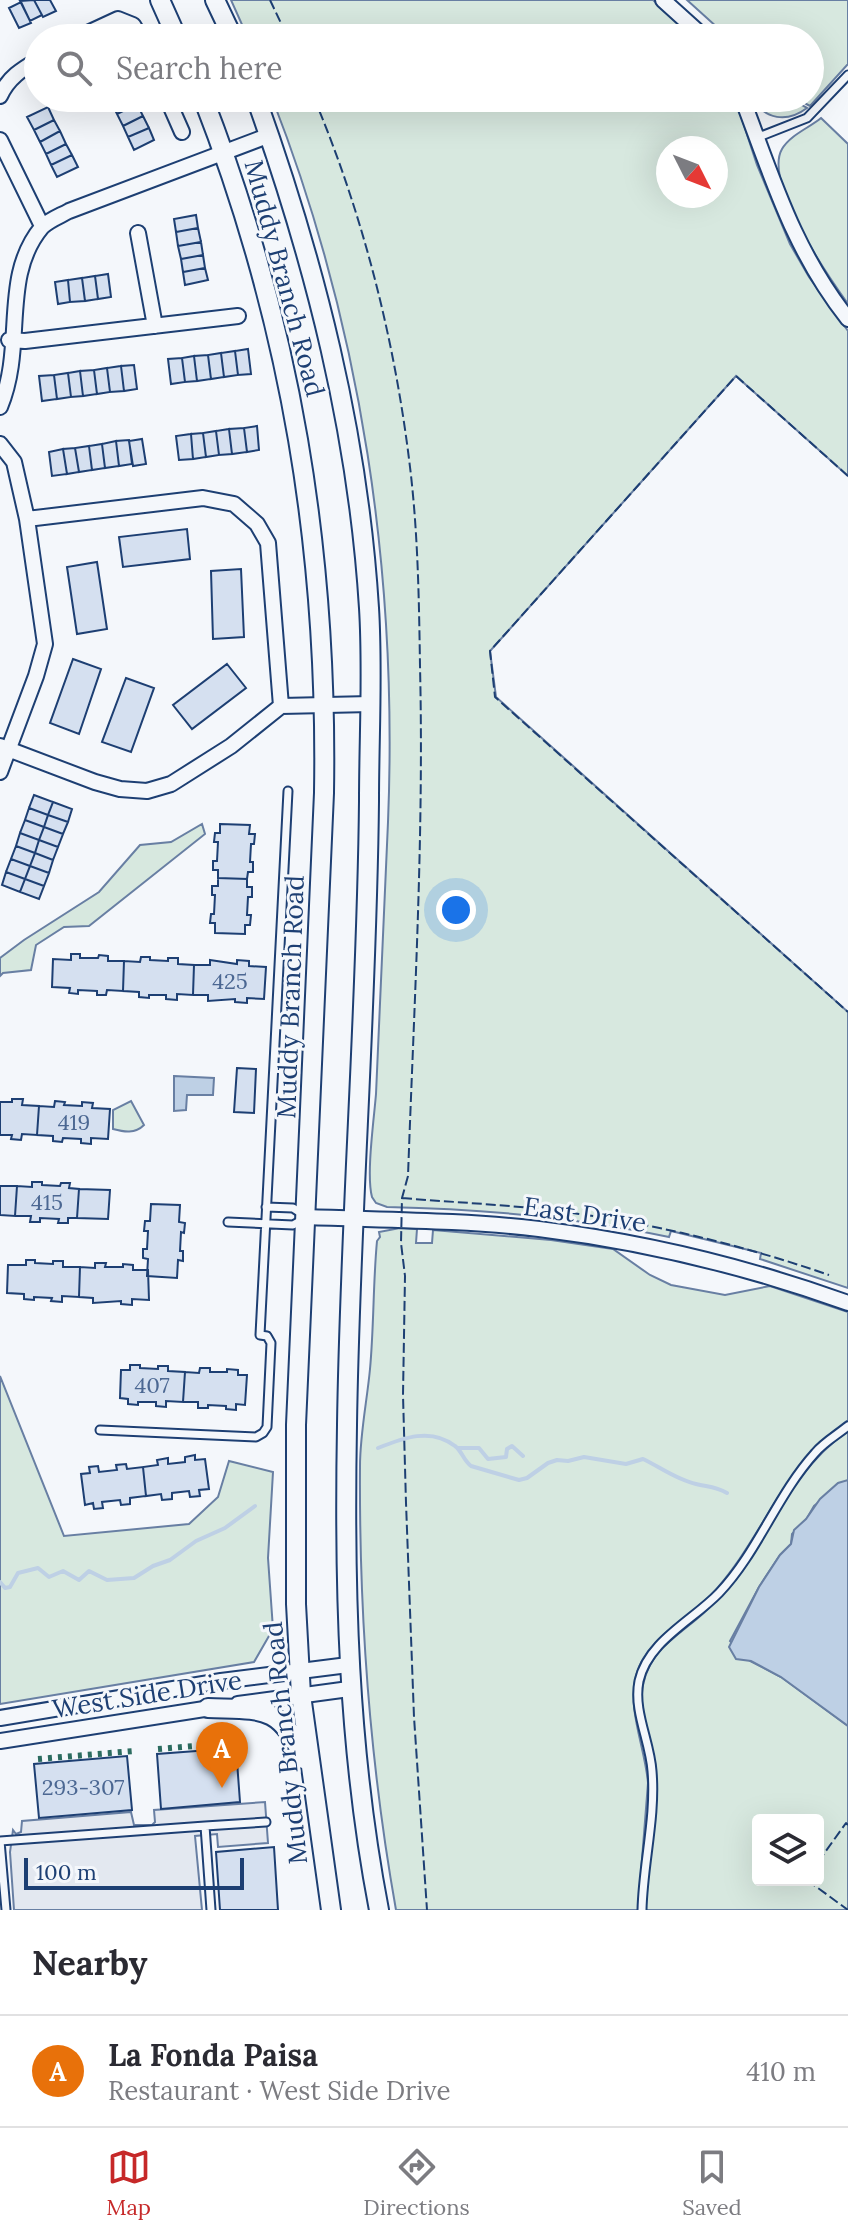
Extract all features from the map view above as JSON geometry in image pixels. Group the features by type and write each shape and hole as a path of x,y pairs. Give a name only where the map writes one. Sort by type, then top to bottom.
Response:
{"main road":[{"path":"160,0 171,24"},
{"path":"215,0 226,24"},
{"name":"Muddy Branch Road","path":"209,112 225,153 276,322 297,425 318,579 326,705 296,1425 296,1604 301,1695 331,1910"},
{"name":"Muddy Branch Road","path":"261,112 303,239 333,352 348,427 370,611 368,906 352,1219 346,1500 349,1689 369,1859 379,1910"},
{"path":"208,1708 261,1710 278,1718 300,1748 311,1774"}],"street":[{"path":"663,0 690,24"},
{"path":"107,24 118,19 130,24"},
{"path":"0,96 5,86 24,68"},
{"path":"173,112 182,132"},
{"path":"747,112 797,240 814,271 848,319"},
{"path":"0,407 9,371 8,287 11,269 19,253 42,226 69,211 270,135"},
{"path":"0,140 42,226"},
{"path":"138,233 155,326"},
{"path":"9,340 25,341 238,316"},
{"path":"0,444 14,462 27,519 45,644 36,676 4,748 0,772"},
{"path":"27,519 203,498 234,504 257,524 268,543 281,706"},
{"path":"4,748 95,782 120,789 147,791 171,784 199,767 281,706 371,704"},
{"name":"East Drive","path":"307,1217 477,1224 594,1237 780,1278 848,1303"},
{"name":"West Side Drive","path":"0,1718 299,1670 348,1665"},
{"name":"West Side Drive","path":"0,1741 349,1689"}],"lane":[{"path":"824,100 848,75"},
{"path":"756,138 807,118 813,112"},
{"path":"100,1430 256,1437 266,1431 271,1343 267,1336 260,1335 288,791"},
{"path":"228,1222 293,1225 307,1217 293,1208 266,1207"},
{"path":"642,1910 652,1786 648,1744 638,1703 643,1668 655,1649 719,1592 804,1467 824,1444 848,1426"},
{"path":"6,1910 0,1838 266,1822"},
{"path":"205,1826 211,1910"}],"shaded area":[{"path":"231,0 653,0 680,24 242,24"},
{"path":"687,0 848,0 848,64 824,91 824,24 714,24"},
{"path":"277,112 740,112 757,165 790,244 809,277 848,331 848,476 736,376 490,651 496,697 848,1012 848,1288 760,1259 761,1253 671,1231 669,1237 529,1215 387,1207 376,1203 372,1197 370,1161 376,1094 390,730 387,637 379,545 368,454 330,274"},
{"path":"765,112 801,112 784,117"},
{"path":"821,118 848,144 848,304 800,228 781,183 779,164 785,144"},
{"path":"202,824 205,834 89,926 64,927 36,945 31,970 0,976 0,958 99,892 140,845 171,842"},
{"path":"131,1101 144,1125 133,1131 113,1129 113,1110"},
{"path":"417,1229 416,1243 432,1243 433,1230 551,1240 613,1249 650,1275 671,1285 725,1295 770,1286 848,1312 848,1420 805,1459 729,1574 710,1596 658,1640 641,1662 636,1675 635,1715 648,1783 638,1910 396,1910 379,1800 368,1689 360,1466 369,1381 377,1241 379,1232"},
{"path":"0,1376 64,1536 189,1524 218,1497 229,1461 273,1472 268,1558 273,1629 254,1662 0,1704"},
{"path":"848,1431 848,1480 814,1506 792,1534 791,1544 759,1587 730,1641 750,1661 781,1677 848,1726 848,1910 645,1910 656,1787 654,1759 642,1706 647,1672 660,1651 709,1608 727,1587 807,1469"},
{"path":"265,1802 268,1843 218,1847 217,1834 195,1836 202,1910 14,1910 10,1852 13,1830 16,1834 21,1832 22,1821 131,1812 134,1825 152,1825 155,1822 154,1810"}],"water":[{"path":"174,1076 214,1078 213,1095 187,1095 186,1110 174,1111"},
{"path":"848,1480 848,1726 781,1677 751,1661 736,1659 729,1647 759,1587 791,1544 794,1530 820,1499 838,1483"}],"building":[{"path":"34,0 42,15 30,21 20,1"},
{"path":"34,0 50,0 56,11 43,17"},
{"path":"21,2 31,23 19,28 9,8"},
{"path":"38,112 50,112 54,120 34,130 27,117"},
{"path":"141,112 143,116 123,126 117,114"},
{"path":"143,116 149,128 128,137 123,126"},
{"path":"54,120 60,131 40,142 34,130"},
{"path":"149,128 154,140 134,150 128,137"},
{"path":"60,131 66,144 46,154 40,142"},
{"path":"66,144 72,155 51,165 46,154"},
{"path":"72,155 78,167 57,177 51,165"},
{"path":"196,215 198,228 176,232 174,219"},
{"path":"198,228 201,242 178,246 176,232"},
{"path":"201,242 203,255 181,259 178,246"},
{"path":"203,255 205,268 183,272 181,259"},
{"path":"205,268 208,280 185,285 183,272"},
{"path":"108,274 111,297 98,299 95,276"},
{"path":"95,276 98,299 85,301 82,278"},
{"path":"82,278 85,301 70,302 68,280"},
{"path":"68,280 70,302 58,304 55,282"},
{"path":"248,349 251,374 238,375 235,351"},
{"path":"235,351 238,375 224,377 221,353"},
{"path":"221,353 224,377 211,379 208,355"},
{"path":"208,355 211,379 197,381 194,356"},
{"path":"194,356 197,381 185,382 182,358"},
{"path":"182,358 185,382 171,384 168,359"},
{"path":"134,365 137,389 124,391 121,366"},
{"path":"121,366 124,391 110,392 107,368"},
{"path":"107,368 110,392 97,394 94,370"},
{"path":"94,370 97,394 83,396 80,371"},
{"path":"80,371 83,396 71,397 68,373"},
{"path":"68,373 71,397 57,399 54,375"},
{"path":"54,375 57,399 42,401 39,376"},
{"path":"257,426 259,450 247,452 244,428"},
{"path":"244,428 247,452 232,454 229,429"},
{"path":"229,429 232,454 219,455 216,431"},
{"path":"216,431 219,455 206,457 203,433"},
{"path":"203,433 206,457 193,459 191,434"},
{"path":"191,434 193,459 179,460 176,436"},
{"path":"142,439 146,464 133,466 129,441"},
{"path":"129,440 132,464 119,466 116,441"},
{"path":"116,441 119,466 105,468 102,444"},
{"path":"102,444 105,468 92,470 89,446"},
{"path":"89,446 92,470 79,472 75,448"},
{"path":"75,448 79,472 67,474 63,449"},
{"path":"63,449 67,474 52,476 49,452"},
{"path":"187,529 190,559 123,567 119,537"},
{"path":"97,562 107,629 77,634 67,567"},
{"path":"241,569 244,637 213,639 211,571"},
{"path":"73,659 101,669 79,734 50,723"},
{"path":"227,664 246,688 192,729 173,705"},
{"path":"126,678 154,688 131,752 102,742"},
{"path":"34,795 53,802 48,815 29,808"},
{"path":"53,802 72,809 68,822 48,815"},
{"path":"29,808 48,815 44,827 25,820"},
{"path":"48,815 68,822 63,834 44,827"},
{"path":"25,820 44,827 39,840 20,833"},
{"path":"220,824 250,825 249,834 255,834 250,862 253,862 253,872 248,872 247,879 218,878 218,870 213,870 213,861 217,861 215,833 220,833"},
{"path":"44,827 63,834 58,847 39,840"},
{"path":"20,833 39,840 35,853 16,846"},
{"path":"39,840 58,847 53,860 35,853"},
{"path":"16,846 35,853 30,866 11,859"},
{"path":"35,853 53,860 49,873 30,866"},
{"path":"11,859 30,866 25,879 6,872"},
{"path":"30,866 49,873 44,886 25,879"},
{"path":"6,872 25,879 20,892 2,885"},
{"path":"218,878 247,879 247,887 252,887 247,915 251,915 250,925 245,925 245,934 215,933 215,923 210,923 211,914 214,914 212,886 218,886"},
{"path":"25,879 44,886 39,899 20,892"},
{"path":"71,954 80,954 80,958 108,956 108,961 124,961 123,991 107,990 106,995 97,995 97,991 78,990 78,994 69,993 70,988 52,987 53,959 71,960"},
{"path":"141,957 168,961 168,958 178,958 178,964 194,965 193,995 177,994 177,1000 166,999 166,995 139,997 139,992 123,991 124,961 140,962"},
{"path":"210,960 237,964 237,960 249,961 249,966 266,967 264,999 247,998 247,1003 235,1002 235,999 208,1001 208,995 193,995 194,965 210,965"},
{"path":"237,1068 256,1069 254,1113 234,1112"},
{"path":"12,1099 23,1099 22,1105 39,1106 37,1135 22,1134 21,1140 11,1139 12,1135 0,1135 0,1102 12,1102"},
{"path":"55,1101 82,1106 82,1102 93,1103 92,1108 110,1109 108,1139 91,1138 91,1144 81,1143 81,1139 53,1141 53,1136 37,1135 39,1106 54,1107"},
{"path":"32,1182 60,1186 61,1183 70,1183 69,1188 79,1189 77,1218 68,1218 68,1223 58,1223 59,1219 40,1218 40,1222 30,1222 31,1216 15,1216 17,1186 32,1187"},
{"path":"0,1186 17,1186 15,1216 0,1215"},
{"path":"79,1189 110,1190 108,1219 77,1218"},
{"path":"151,1204 180,1205 179,1222 185,1223 180,1251 183,1251 183,1261 178,1260 177,1278 147,1276 148,1259 143,1258 143,1249 147,1249 148,1231 144,1231 145,1221 150,1221"},
{"path":"26,1260 53,1264 53,1261 63,1261 63,1267 80,1267 79,1297 62,1296 62,1302 51,1301 52,1298 24,1299 24,1294 7,1293 8,1265 26,1265"},
{"path":"95,1263 106,1263 105,1267 133,1265 133,1270 148,1270 149,1300 132,1299 132,1305 121,1304 121,1301 93,1303 93,1298 79,1297 80,1267 95,1268"},
{"path":"130,1365 158,1369 158,1366 168,1366 168,1371 185,1372 183,1402 166,1401 166,1407 156,1406 156,1402 128,1404 128,1399 120,1398 121,1370 130,1370"},
{"path":"200,1368 210,1368 210,1372 238,1370 238,1375 247,1375 245,1405 236,1404 236,1410 208,1405 208,1408 198,1408 198,1402 183,1402 185,1372 199,1373"},
{"path":"195,1455 195,1460 205,1459 209,1489 199,1490 200,1496 190,1497 189,1491 172,1493 172,1499 162,1500 161,1494 146,1496 143,1467 158,1465 157,1460 168,1458 168,1464 185,1462 185,1457"},
{"path":"126,1464 127,1469 143,1467 146,1496 130,1498 130,1504 121,1505 120,1500 102,1502 103,1508 94,1509 93,1503 85,1505 81,1474 90,1473 89,1467 98,1466 99,1472 117,1470 116,1465"},
{"path":"236,1748 240,1802 161,1809 157,1754"},
{"path":"127,1756 132,1810 39,1818 34,1764"},
{"path":"274,1847 278,1910 220,1910 216,1852"}],"waterway":[{"path":"378,1448 417,1436 436,1437 455,1446 471,1466 519,1480 557,1460 584,1457 626,1464 643,1459 682,1480 727,1493"},
{"path":"458,1448 479,1448 488,1459 506,1457 507,1449 512,1446 523,1456"},
{"path":"0,1582 5,1588 10,1587 18,1573 38,1568 49,1577 63,1571 79,1580 89,1571 107,1580 134,1578 170,1560 196,1541 225,1528 255,1506"}],"hedge":[{"path":"158,1749 219,1744"},
{"path":"38,1759 134,1751"}],"fence":[{"path":"270,0 281,24"},
{"path":"320,112 348,187 386,325 404,420 416,542 421,730 420,857 408,1176 402,1198 401,1243 405,1276 403,1395 414,1717 427,1910"},
{"path":"848,476 736,376 490,651 495,697 848,1012"},
{"path":"402,1198 535,1208 611,1219 706,1238 829,1275"},
{"path":"824,1854 846,1823 848,1825"},
{"path":"815,1886 848,1910"}],"place":[{"name":"La Fonda Paisa","path":"222,1788"}]}
